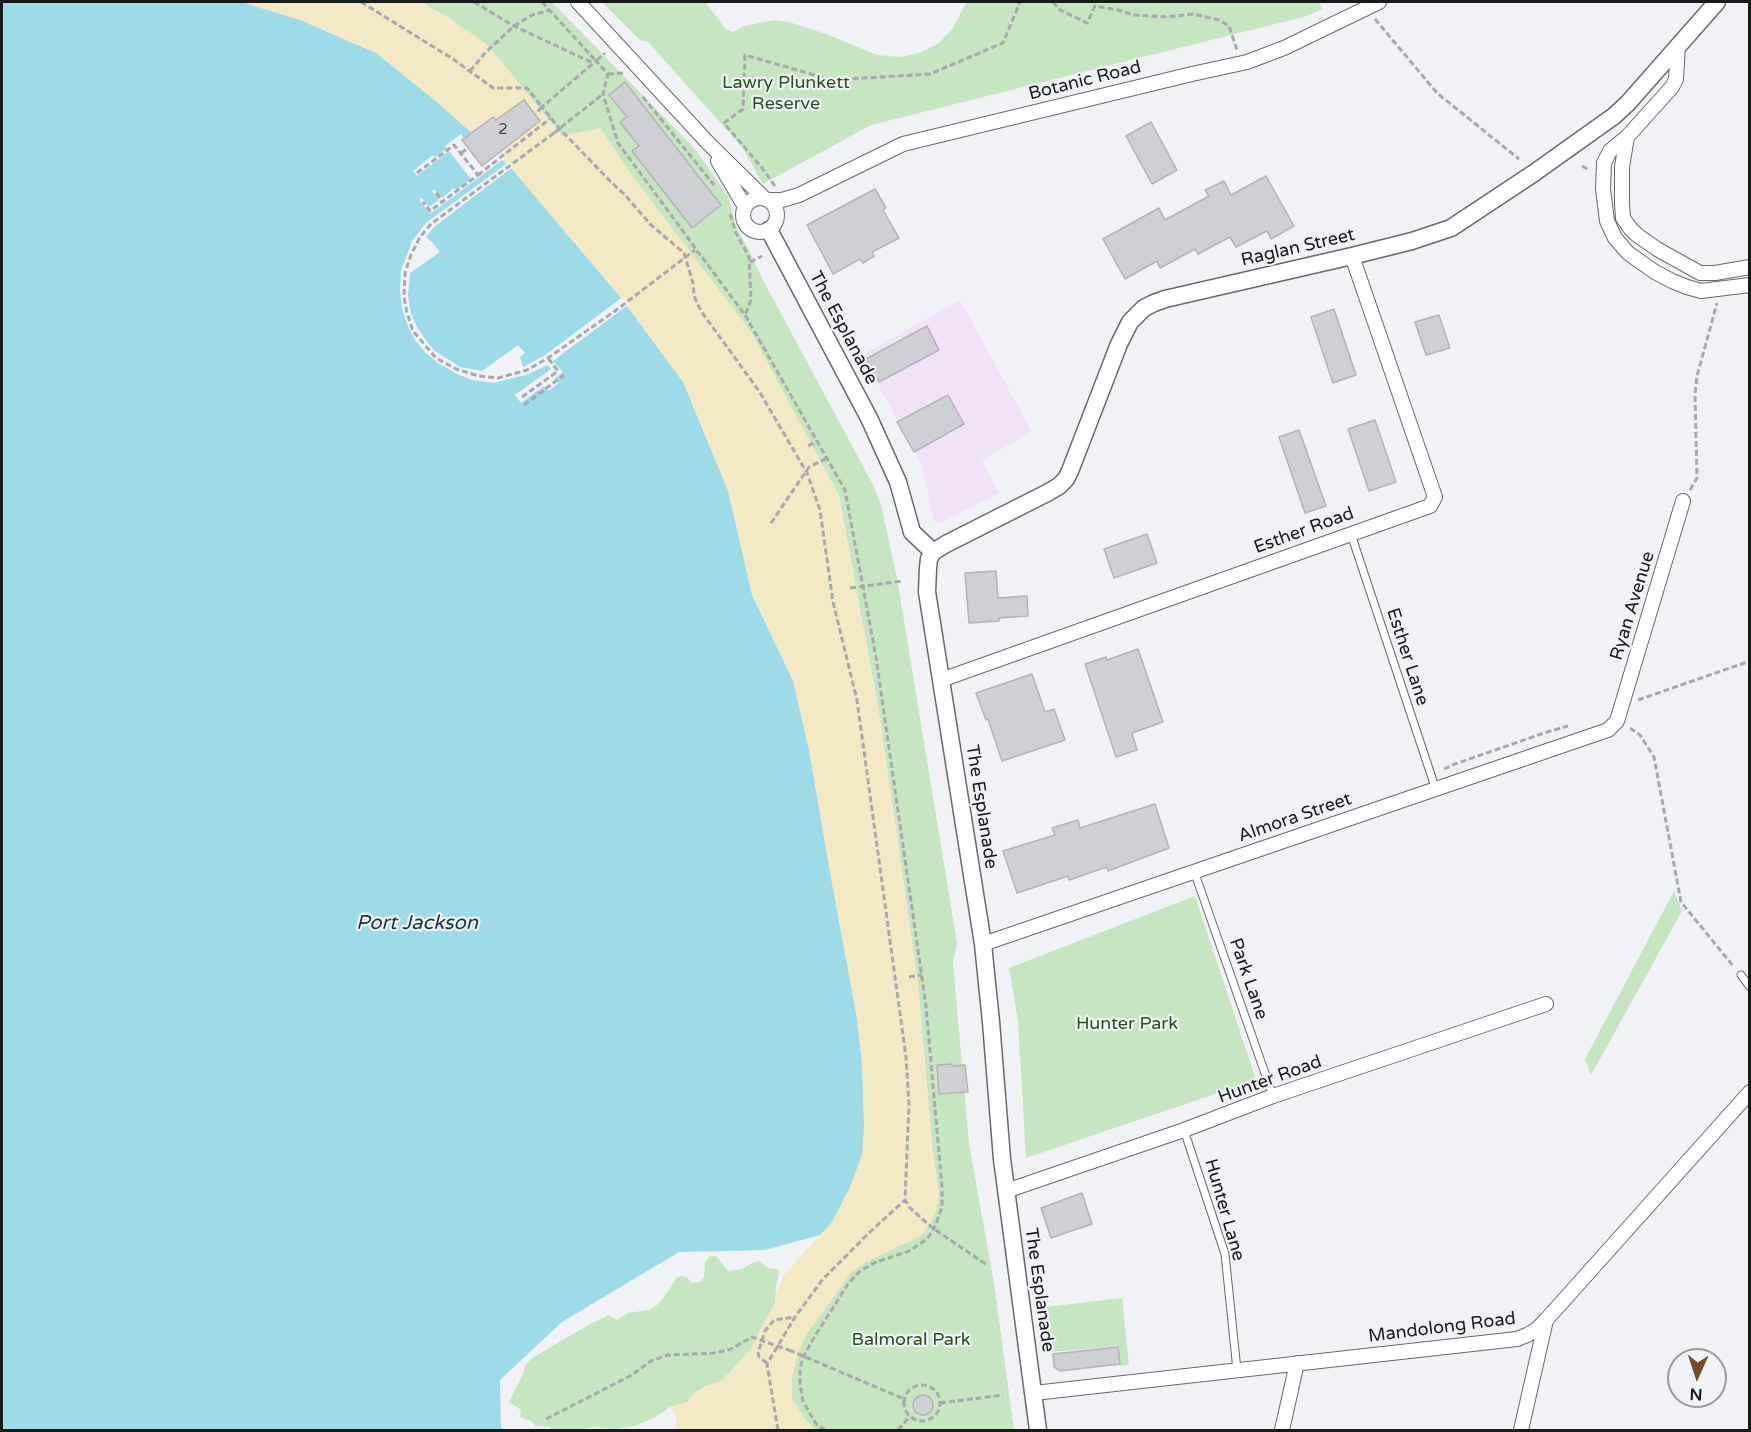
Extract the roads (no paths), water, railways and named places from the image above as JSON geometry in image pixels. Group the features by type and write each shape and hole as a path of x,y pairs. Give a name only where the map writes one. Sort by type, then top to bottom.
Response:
{"street":[{"path":"578,2 708,143 774,204 778,216 773,226 769,230 758,232 748,227 743,217 745,207 753,199 767,199"},
{"name":"Botanic Road","path":"767,199 782,200 799,195 903,144 1240,64 1284,48 1379,2"},
{"name":"Raglan Street","path":"933,552 1047,493 1066,479 1119,344 1130,322 1144,308 1165,299 1352,256 1451,228 1614,116 1717,2"},
{"path":"1678,45 1676,80 1672,87 1627,137 1610,151 1604,164 1603,189 1607,221 1621,246 1655,272 1687,287 1701,291 1749,285"},
{"path":"1627,137 1622,167 1622,204 1623,218 1630,228 1657,249 1700,273 1715,273 1749,267"},
{"path":"708,143 745,207"},
{"name":"Botanic Road","path":"778,216 799,195"},
{"name":"The Esplanade","path":"769,230 869,418 898,482 912,531 933,552 929,559 927,592 983,944 997,1116 1038,1431"},
{"name":"Esther Road","path":"941,680 1430,506 1435,496 1352,256"},
{"name":"Ryan Avenue","path":"1622,724 1683,501"},
{"name":"Almora Street","path":"983,944 1436,790 1622,724"},
{"name":"Hunter Road","path":"1006,1191 1184,1130 1273,1096 1546,1004"},
{"name":"Mandolong Road","path":"1034,1393 1517,1339 1537,1329 1546,1320 1749,1092"},
{"path":"1521,1431 1546,1320"},
{"path":"1282,1431 1296,1363"}],"lane":[{"name":"Esther Lane","path":"1351,534 1436,790"},
{"name":"Park Lane","path":"1194,871 1273,1096"},
{"path":"1741,975 1749,987"},
{"name":"Hunter Lane","path":"1184,1130 1225,1254 1237,1370"}],"water":[{"name":"Port Jackson","path":"2,2 241,2 300,20 376,53 438,103 511,168 621,298 683,382 728,491 752,595 793,681 809,750 857,1019 862,1064 864,1127 862,1155 850,1187 832,1222 820,1235 765,1250 679,1252 562,1322 500,1380 501,1428 506,1430 2,1430"}],"park label":[{"name":"Lawry Plunkett Reserve","path":"786,94"},
{"name":"Hunter Park","path":"1127,1024"},
{"name":"Balmoral Park","path":"911,1340"}]}
